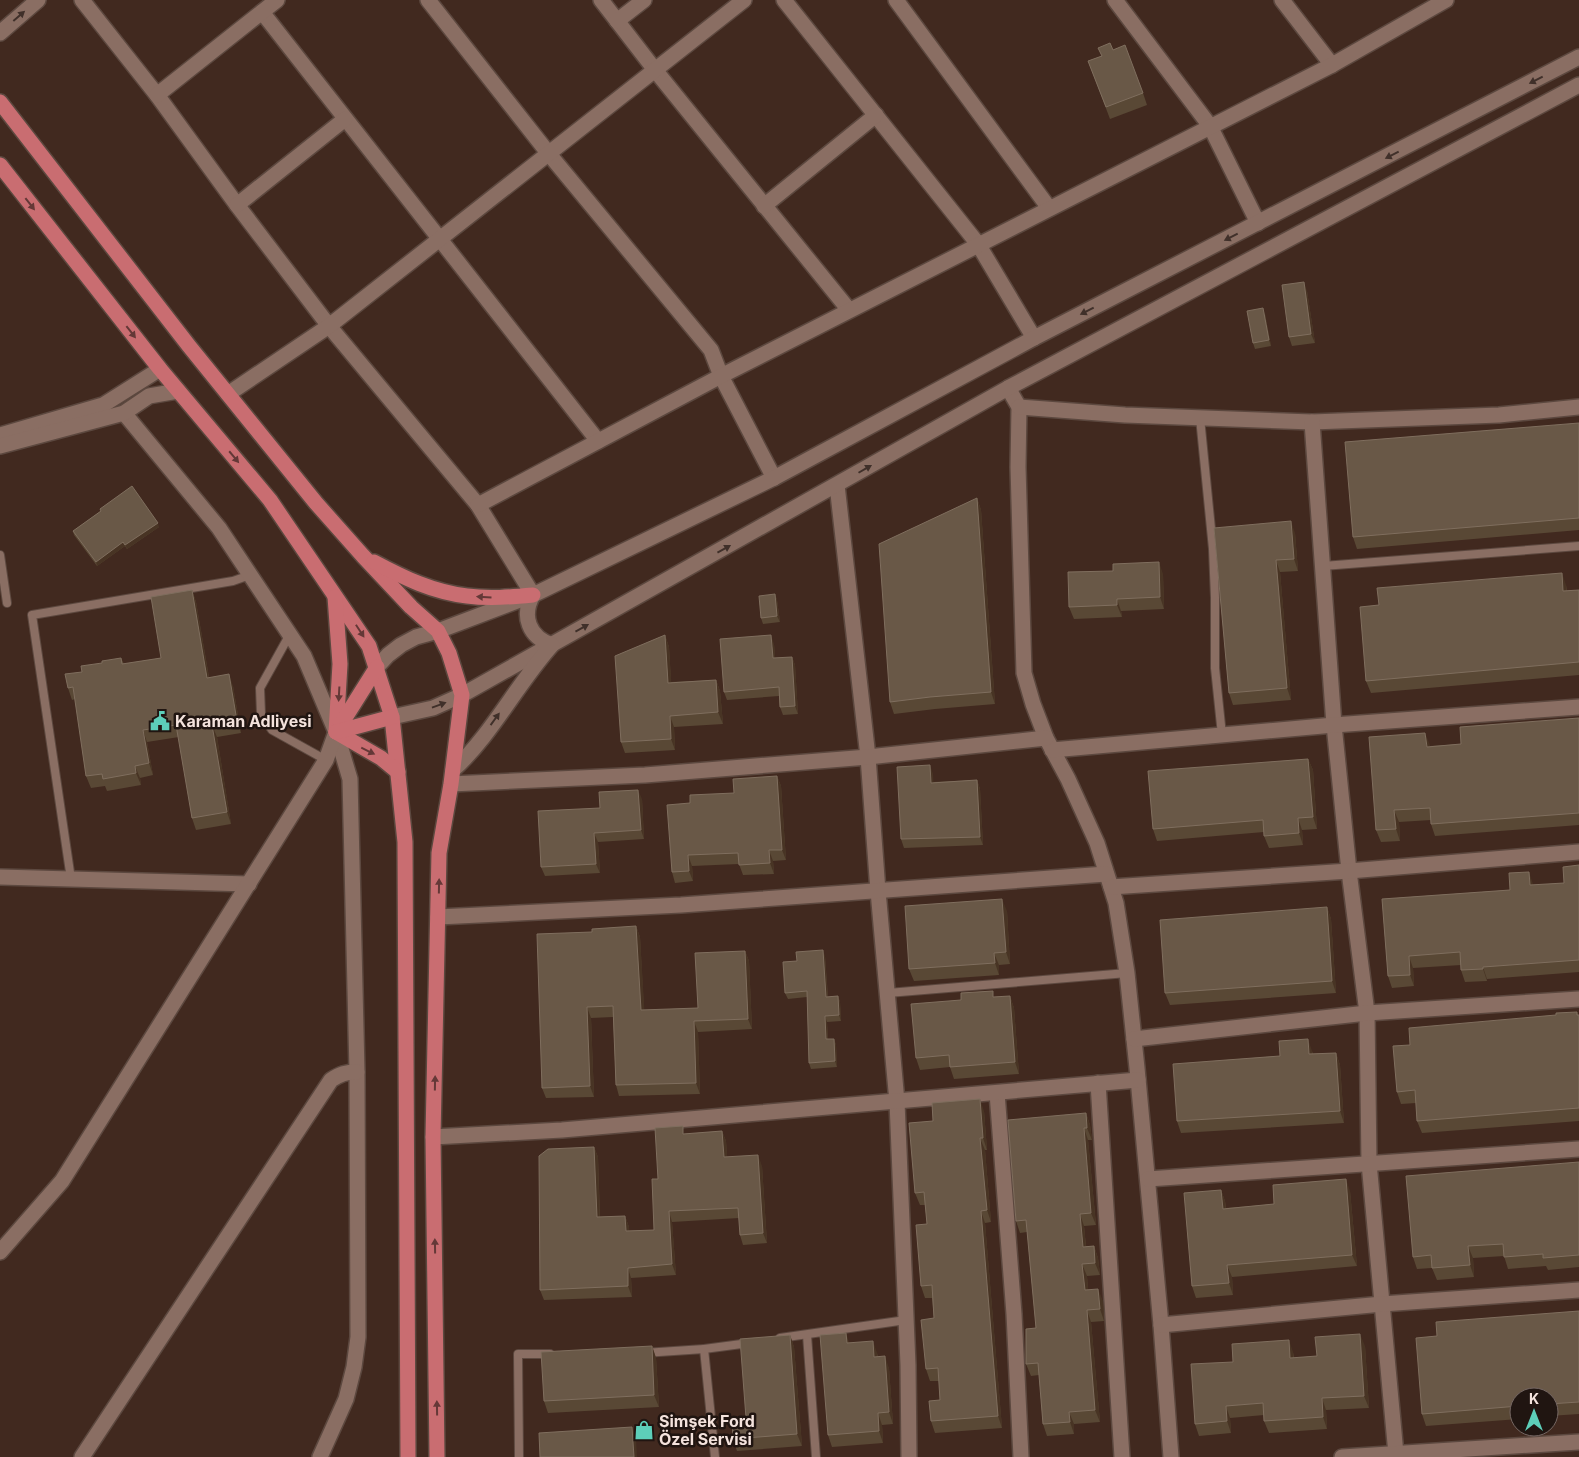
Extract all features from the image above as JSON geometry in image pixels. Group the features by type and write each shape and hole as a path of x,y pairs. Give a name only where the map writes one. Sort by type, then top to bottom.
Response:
{"main road":[{"path":"0,102 228,394 316,503 411,607 438,631 449,653 462,695 452,777 439,853 433,1137 437,1457"},
{"path":"0,166 160,369 270,500 335,593 369,646 377,667 392,717 406,842 408,1457"},
{"path":"363,556 404,577 443,592 492,598 533,596"},
{"path":"335,593 340,664 336,732"},
{"path":"336,732 377,667"},
{"path":"336,732 392,717"},
{"path":"336,732 381,758 398,772"}],"street":[{"path":"0,33 38,0"},
{"path":"82,0 157,95 237,205 329,326 478,505 533,596"},
{"path":"157,95 277,0"},
{"path":"428,0 549,154 711,350 721,376 774,478"},
{"path":"601,0 655,70 849,310"},
{"path":"617,20 644,0"},
{"path":"228,394 329,326 744,0"},
{"path":"784,0 978,244 1034,338"},
{"path":"896,0 1049,208"},
{"path":"1115,0 1210,126 1258,223"},
{"path":"1282,0 1332,65"},
{"path":"478,505 849,310 1332,65 1446,0"},
{"path":"262,12 598,441"},
{"path":"377,667 401,644 533,596 774,478 1034,338 1579,57"},
{"path":"392,717 433,708 462,695 1008,388 1579,85"},
{"path":"764,206 876,115"},
{"path":"237,205 345,119"},
{"path":"0,435 102,405 160,369"},
{"path":"1008,388 1019,406 1018,467 1024,673 1033,704 1049,744 1068,779 1097,843 1116,903 1127,973 1148,1179 1171,1457"},
{"path":"0,446 124,413 150,396 178,391"},
{"path":"1019,406 1125,415 1312,422 1500,415 1579,406"},
{"path":"124,413 219,528 304,656 336,732 350,779 357,1072 358,1337 354,1367 346,1399 320,1457"},
{"path":"1312,422 1334,725 1349,871 1367,1013 1369,1163 1396,1454"},
{"path":"837,485 868,757 897,1102 906,1320 909,1457"},
{"path":"533,596 527,609 528,623 540,640 552,645"},
{"path":"452,777 552,645"},
{"path":"452,777 645,775 1049,744 1222,735 1579,707"},
{"path":"0,1252 62,1181 326,760 336,732"},
{"path":"438,917 681,905 878,891 1349,871 1579,852"},
{"path":"0,877 249,884"},
{"path":"1134,1039 1367,1013 1579,999"},
{"path":"82,1457 331,1080 339,1074 357,1072"},
{"path":"433,1137 562,1130 705,1116 897,1102 1138,1080"},
{"path":"1098,1083 1122,1457"},
{"path":"997,1093 1014,1314 1021,1457"},
{"path":"1148,1179 1579,1149"},
{"path":"1161,1325 1382,1304 1579,1290"},
{"path":"1342,1457 1579,1442"}],"lane":[{"path":"1200,418 1215,598 1214,668 1222,735"},
{"path":"1323,566 1579,546"},
{"path":"0,555 7,603"},
{"path":"71,879 32,616 234,581 250,575"},
{"path":"290,634 260,688 261,714 272,730 326,760"},
{"path":"888,993 1127,973"},
{"path":"769,1340 906,1320"},
{"path":"807,1334 816,1457"},
{"path":"632,1353 704,1349 760,1341"},
{"path":"704,1349 715,1457"},
{"path":"519,1457 518,1354 556,1354"}],"building":[{"path":"1110,43 1113,50 1125,45 1143,93 1106,107 1088,61 1102,56 1098,48"},
{"path":"1304,282 1311,334 1289,337 1282,285"},
{"path":"1263,308 1269,340 1253,343 1247,311"},
{"path":"1579,423 1579,518 1353,537 1345,442"},
{"path":"132,486 158,523 125,545 123,542 96,562 73,531"},
{"path":"977,498 991,692 890,702 879,544"},
{"path":"1291,521 1294,559 1276,560 1287,688 1229,693 1214,528"},
{"path":"1159,562 1160,597 1117,599 1117,605 1069,607 1068,572 1113,571 1113,564"},
{"path":"1562,573 1563,591 1579,590 1579,662 1366,681 1360,607 1379,605 1377,588"},
{"name":"Karaman Adliyesi","path":"192,590 207,678 229,674 237,721 212,725 227,812 192,818 176,725 143,730 149,763 135,766 136,773 103,779 102,774 86,776 73,687 68,688 65,674 82,672 81,666 102,663 102,661 121,658 122,664 161,658 151,597"},
{"path":"775,594 777,616 761,618 759,596"},
{"path":"665,635 668,683 716,680 718,712 670,716 671,739 621,742 615,656"},
{"path":"771,635 773,658 792,657 795,706 780,707 779,687 724,692 720,639"},
{"path":"1579,718 1579,813 1431,824 1430,808 1394,810 1396,829 1376,830 1369,737 1425,733 1427,747 1461,744 1460,727"},
{"path":"1308,759 1313,817 1298,818 1299,833 1264,836 1263,820 1153,829 1148,771"},
{"path":"930,765 931,783 977,780 980,837 901,839 897,767"},
{"path":"777,776 782,850 769,850 770,863 739,865 738,853 688,855 689,871 672,872 667,805 690,803 690,795 734,793 733,779"},
{"path":"638,790 641,830 594,833 596,864 541,867 538,811 600,808 599,792"},
{"path":"1579,865 1579,960 1461,970 1460,952 1409,956 1410,975 1388,976 1382,899 1510,890 1509,873 1529,872 1530,885 1564,883 1563,867"},
{"path":"1002,899 1006,952 994,953 995,963 909,969 905,906"},
{"path":"1327,907 1332,981 1165,993 1160,920"},
{"path":"636,926 641,1010 698,1008 695,953 745,951 748,1019 694,1021 696,1083 616,1085 613,1006 587,1007 590,1086 542,1088 537,934 592,932 592,929"},
{"path":"823,950 826,997 838,996 839,1015 825,1016 826,1039 834,1039 835,1061 809,1063 807,991 785,993 783,962 797,961 796,952"},
{"path":"993,991 993,997 1010,996 1015,1062 950,1067 949,1055 916,1058 911,1004 961,1000 961,993"},
{"path":"1577,1012 1577,1015 1579,1015 1579,1108 1417,1121 1415,1090 1397,1092 1393,1046 1410,1045 1409,1028"},
{"path":"1308,1039 1309,1054 1336,1053 1340,1111 1177,1121 1173,1064 1280,1056 1279,1041"},
{"path":"980,1099 983,1138 980,1138 987,1210 981,1211 998,1416 931,1421 929,1401 940,1400 938,1368 926,1369 921,1320 934,1318 932,1285 921,1286 916,1225 927,1224 924,1192 915,1193 909,1123 933,1121 932,1103"},
{"path":"1086,1113 1087,1128 1084,1128 1091,1213 1080,1214 1083,1247 1094,1246 1095,1263 1082,1264 1085,1290 1098,1289 1100,1309 1087,1310 1095,1410 1069,1412 1070,1422 1043,1424 1038,1363 1026,1364 1026,1329 1036,1328 1026,1220 1016,1221 1008,1120"},
{"path":"683,1126 683,1134 722,1131 724,1157 758,1155 763,1233 740,1235 738,1208 669,1211 672,1264 628,1268 628,1286 540,1290 539,1156 548,1149 594,1147 597,1217 625,1216 626,1231 654,1230 652,1179 658,1179 655,1128"},
{"path":"1579,1162 1579,1255 1543,1258 1543,1254 1504,1257 1503,1244 1468,1246 1470,1265 1432,1268 1431,1255 1413,1257 1406,1176"},
{"path":"1346,1179 1352,1255 1227,1265 1229,1283 1192,1286 1184,1193 1221,1190 1223,1209 1274,1204 1273,1185"},
{"path":"1579,1311 1579,1402 1559,1403 1559,1387 1509,1387 1509,1407 1422,1414 1416,1338 1437,1336 1436,1322"},
{"path":"846,1333 847,1343 873,1341 874,1357 885,1356 889,1412 878,1413 879,1431 828,1435 820,1335"},
{"path":"1360,1334 1364,1396 1322,1398 1323,1417 1264,1421 1263,1403 1226,1406 1227,1421 1195,1424 1191,1364 1233,1362 1232,1344 1289,1340 1290,1358 1317,1356 1315,1337"},
{"path":"790,1335 797,1434 733,1439 732,1419 746,1418 740,1339"},
{"path":"652,1346 654,1395 544,1401 541,1352"},
{"path":"632,1427 634,1457 540,1457 539,1433"}],"place":[{"name":"Karaman Adliyesi","path":"160,721"},
{"name":"Şimşek Ford Özel Servisi","path":"644,1430"}]}
